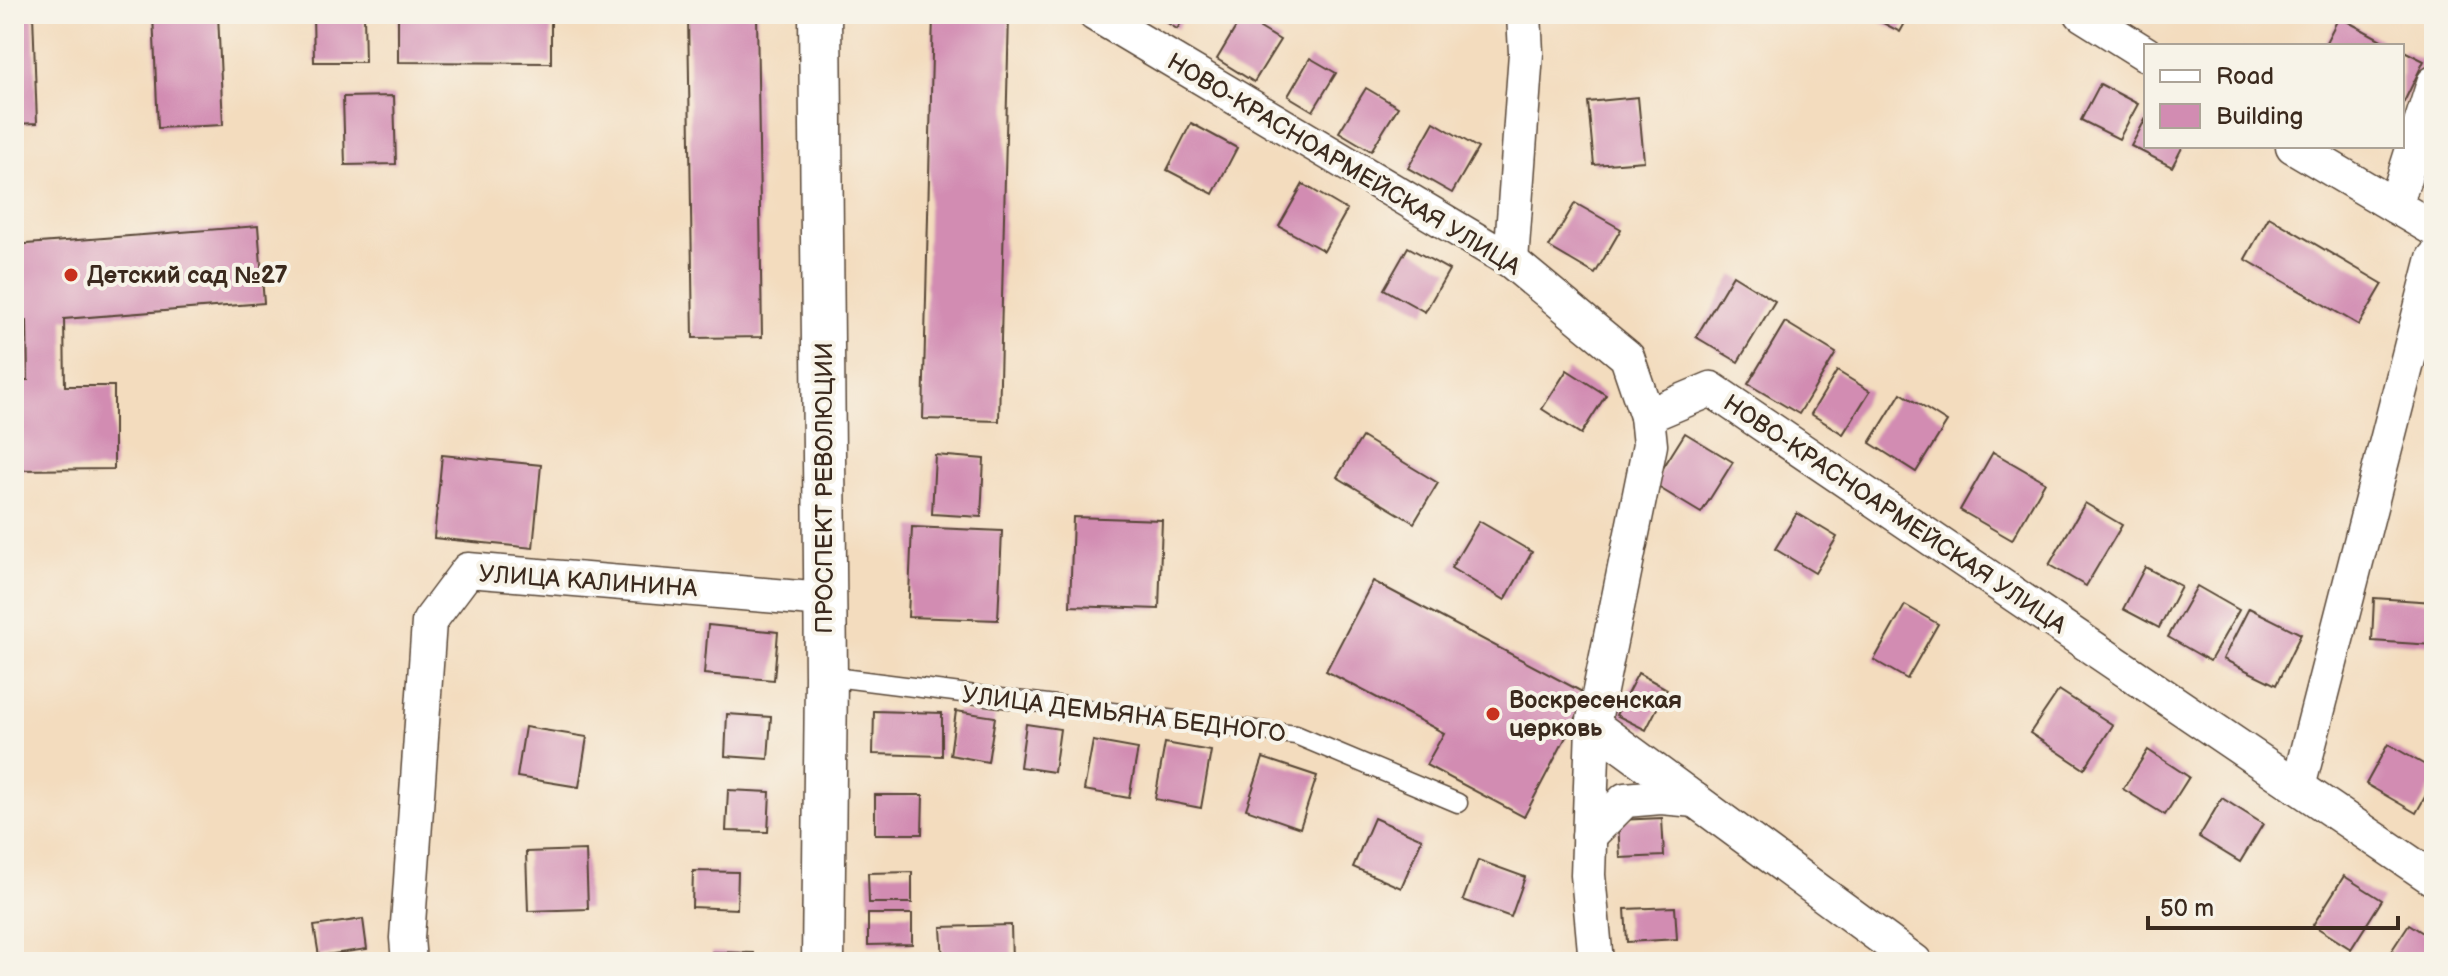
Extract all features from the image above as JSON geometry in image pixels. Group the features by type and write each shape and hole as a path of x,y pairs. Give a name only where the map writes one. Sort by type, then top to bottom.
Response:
{"street":[{"name":"ПРОСПЕКТ РЕВОЛЮЦИИ","path":"820,14 826,676 823,962"},
{"name":"НОВО-КРАСНОАРМЕЙСКАЯ УЛИЦА","path":"1095,14 1511,261 1627,357 1647,416 1711,389 2434,879"},
{"path":"1511,261 1526,53 1524,14"},
{"path":"2082,14 2144,53"},
{"path":"2395,206 2434,83"},
{"path":"2296,148 2434,229"},
{"path":"2298,787 2434,258"},
{"path":"1596,962 1588,875 1593,725 1650,445 1647,416"},
{"name":"УЛИЦА КАЛИНИНА","path":"409,962 407,938 429,622 468,570 824,600"},
{"path":"1593,725 1915,962"},
{"path":"1589,836 1625,800 1661,797 1695,800"}],"lane":[{"name":"УЛИЦА ДЕМЬЯНА БЕДНОГО","path":"826,676 1296,735 1458,803"}],"building":[{"path":"14,14 33,14 37,123 14,124"},
{"path":"153,14 218,14 223,125 158,128"},
{"path":"313,14 364,14 365,62 314,62"},
{"path":"398,14 551,14 551,63 398,62"},
{"path":"688,14 757,14 762,337 693,338"},
{"path":"933,14 1009,14 999,421 923,419"},
{"path":"1154,14 1187,14 1177,29"},
{"path":"1866,14 1910,14 1900,32"},
{"path":"1242,17 1280,40 1254,82 1217,59"},
{"path":"2339,17 2387,43 2387,44 2325,44"},
{"path":"2404,51 2424,61 2404,102"},
{"path":"1310,58 1336,73 1313,111 1288,96"},
{"path":"2100,84 2138,104 2119,139 2081,120"},
{"path":"1366,88 1398,107 1371,151 1339,132"},
{"path":"394,96 396,164 345,165 343,97"},
{"path":"1638,97 1644,161 1594,165 1588,102"},
{"path":"1434,122 1478,148 1452,193 1408,168"},
{"path":"2144,122 2144,148 2182,148 2172,167 2131,146"},
{"path":"1191,123 1237,148 1213,194 1167,170"},
{"path":"1303,184 1347,210 1324,251 1279,226"},
{"path":"1575,203 1621,229 1595,274 1549,247"},
{"path":"2269,217 2383,284 2359,325 2245,259"},
{"path":"258,226 264,303 64,319 65,386 114,386 114,469 14,470 14,380 28,380 27,321 14,322 14,245"},
{"path":"1408,247 1449,270 1425,312 1384,289"},
{"path":"1733,275 1775,301 1738,362 1696,337"},
{"path":"1785,322 1836,353 1799,414 1748,384"},
{"path":"1567,370 1606,395 1581,434 1542,409"},
{"path":"1837,371 1870,391 1843,434 1811,414"},
{"path":"1901,393 1947,422 1916,472 1870,443"},
{"path":"1685,433 1733,462 1701,513 1653,484"},
{"path":"1362,437 1438,483 1414,523 1337,477"},
{"path":"1993,452 2045,482 2012,540 1960,510"},
{"path":"442,455 541,465 533,548 434,538"},
{"path":"935,455 984,459 981,517 932,514"},
{"path":"2085,503 2122,525 2086,586 2049,565"},
{"path":"1797,513 1837,537 1815,573 1775,549"},
{"path":"1073,517 1162,520 1159,609 1070,606"},
{"path":"1479,521 1532,552 1505,600 1451,568"},
{"path":"912,527 1002,531 998,620 908,617"},
{"path":"2145,567 2181,586 2159,628 2123,609"},
{"name":"Воскресенская церковь","path":"1373,581 1588,695 1524,817 1426,765 1444,733 1326,671"},
{"path":"2197,586 2239,610 2210,661 2168,637"},
{"path":"2374,598 2434,602 2433,645 2372,641"},
{"path":"1905,605 1938,624 1907,679 1874,660"},
{"path":"2249,608 2301,634 2276,685 2223,659"},
{"path":"708,625 778,632 774,680 704,674"},
{"path":"1638,673 1667,689 1646,730 1616,715"},
{"path":"2059,690 2113,725 2084,769 2030,733"},
{"path":"874,711 942,713 942,756 873,754"},
{"path":"956,711 995,717 988,762 950,755"},
{"path":"727,714 771,717 768,759 725,756"},
{"path":"1026,724 1060,729 1054,772 1020,767"},
{"path":"525,727 587,737 579,787 517,777"},
{"path":"1093,741 1138,749 1129,798 1084,790"},
{"path":"1165,743 1211,751 1201,808 1155,799"},
{"path":"2388,744 2434,770 2434,781 2416,813 2366,784"},
{"path":"2148,750 2189,777 2165,815 2123,789"},
{"path":"1263,758 1317,776 1300,828 1246,809"},
{"path":"728,790 770,792 768,832 726,831"},
{"path":"875,795 923,795 922,834 875,834"},
{"path":"2222,798 2263,824 2240,862 2199,837"},
{"path":"1374,818 1422,839 1401,888 1353,867"},
{"path":"1662,818 1664,856 1620,858 1618,820"},
{"path":"586,850 588,909 528,911 526,852"},
{"path":"1478,860 1525,877 1511,917 1463,900"},
{"path":"693,871 738,872 737,909 692,907"},
{"path":"912,872 912,903 869,903 868,873"},
{"path":"2344,876 2382,900 2351,949 2313,925"},
{"path":"1675,907 1677,939 1627,942 1625,909"},
{"path":"868,914 912,914 912,944 868,945"},
{"path":"363,919 367,949 319,956 314,926"},
{"path":"2409,924 2434,940 2432,962 2384,962"},
{"path":"1011,925 1012,962 943,962 941,927"},
{"path":"712,952 754,953 754,962 712,962"}],"place":[{"name":"Детский сад №27","path":"71,275"},
{"name":"Воскресенская церковь","path":"1493,714"}]}
